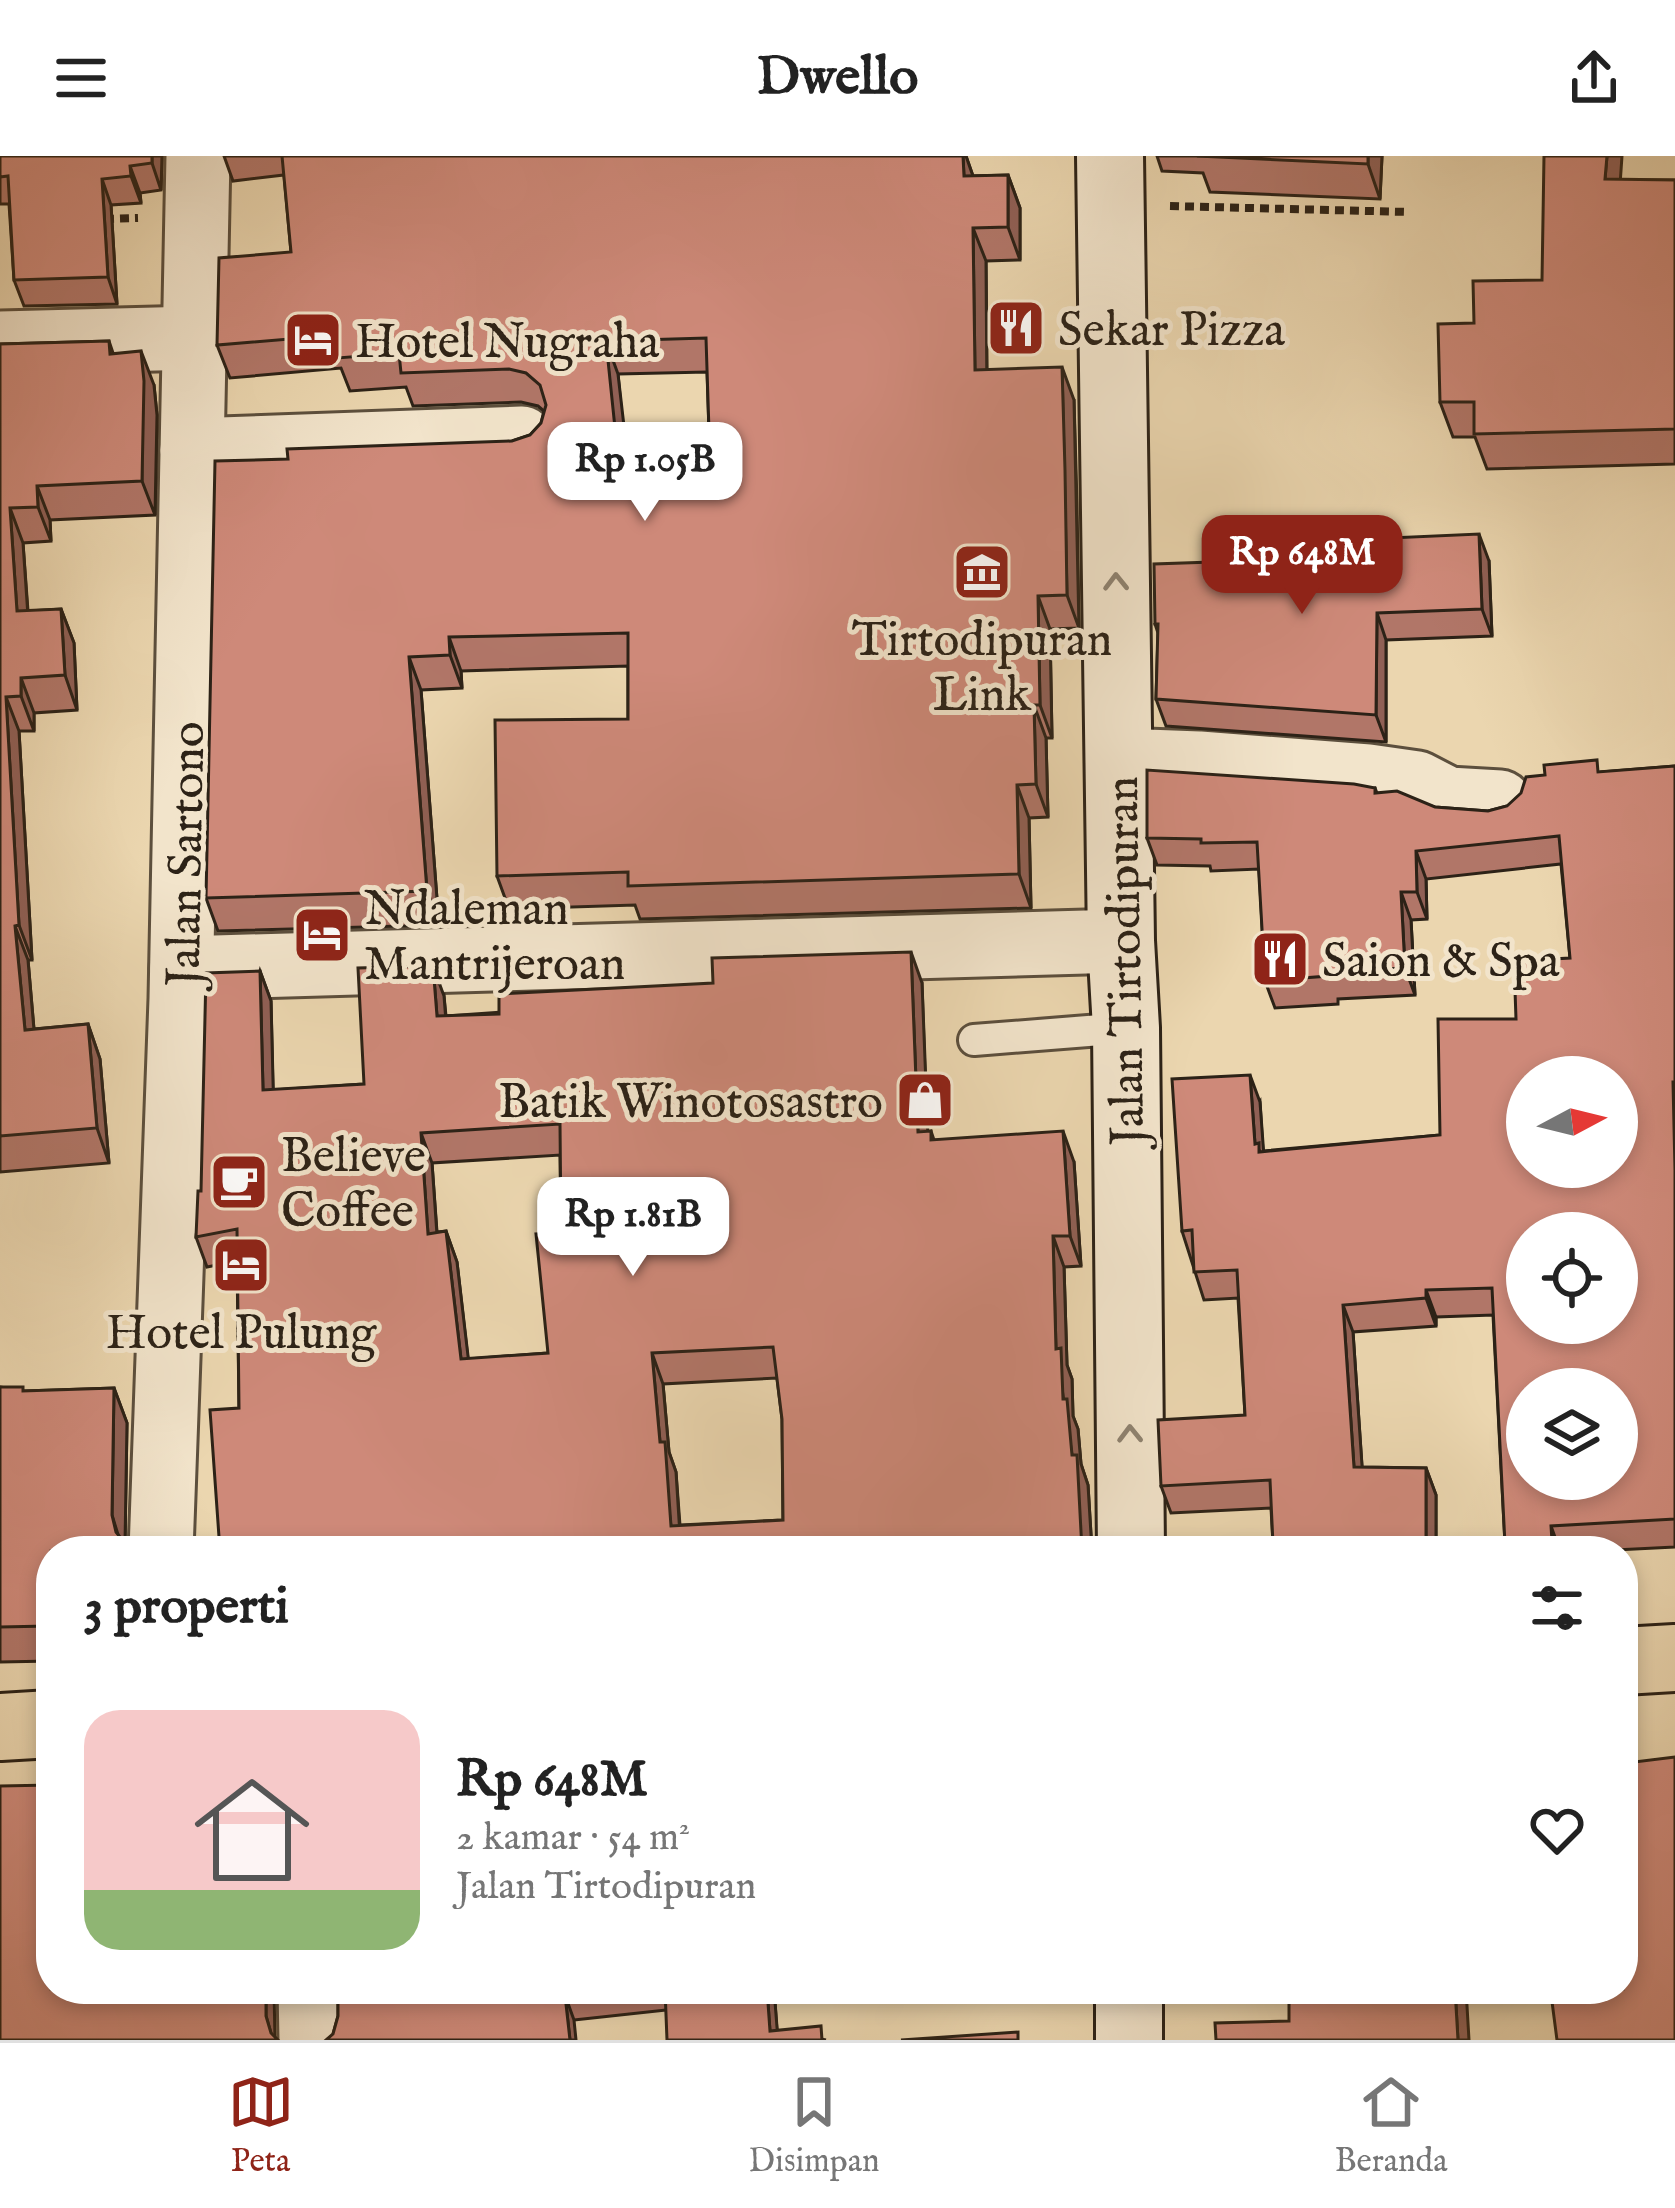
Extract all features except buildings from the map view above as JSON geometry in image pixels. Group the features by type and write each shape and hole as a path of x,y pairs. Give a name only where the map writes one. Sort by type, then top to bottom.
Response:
{"main road":[{"path":"1638,1660 1675,1658"},
{"path":"0,1727 36,1725"}],"street":[{"name":"Jalan Sartono","path":"162,1536 182,968 198,156"},
{"name":"Jalan Tirtodipuran","path":"1110,180 1131,1536"},
{"path":"0,343 195,338"},
{"path":"193,450 522,438"},
{"path":"1119,760 1368,776 1417,783 1448,799 1500,802"},
{"path":"182,968 1121,941"},
{"path":"310,2004 311,2040"},
{"path":"1129,2040 1130,2004"}],"lane":[{"path":"974,1040 1126,1028"}],"path":[{"path":"1110,180 1409,212"},
{"path":"105,218 196,217"}],"place":[{"name":"Sekar Pizza","path":"1016,328"},
{"name":"Hotel Nugraha","path":"313,340"},
{"name":"Tirtodipuran Link","path":"982,572"},
{"name":"Ndaleman Mantrijeroan","path":"322,935"},
{"name":"Saion & Spa","path":"1280,959"},
{"name":"Batik Winotosastro","path":"925,1100"},
{"name":"Believe Coffee","path":"239,1182"},
{"name":"Hotel Pulung","path":"241,1265"}]}
